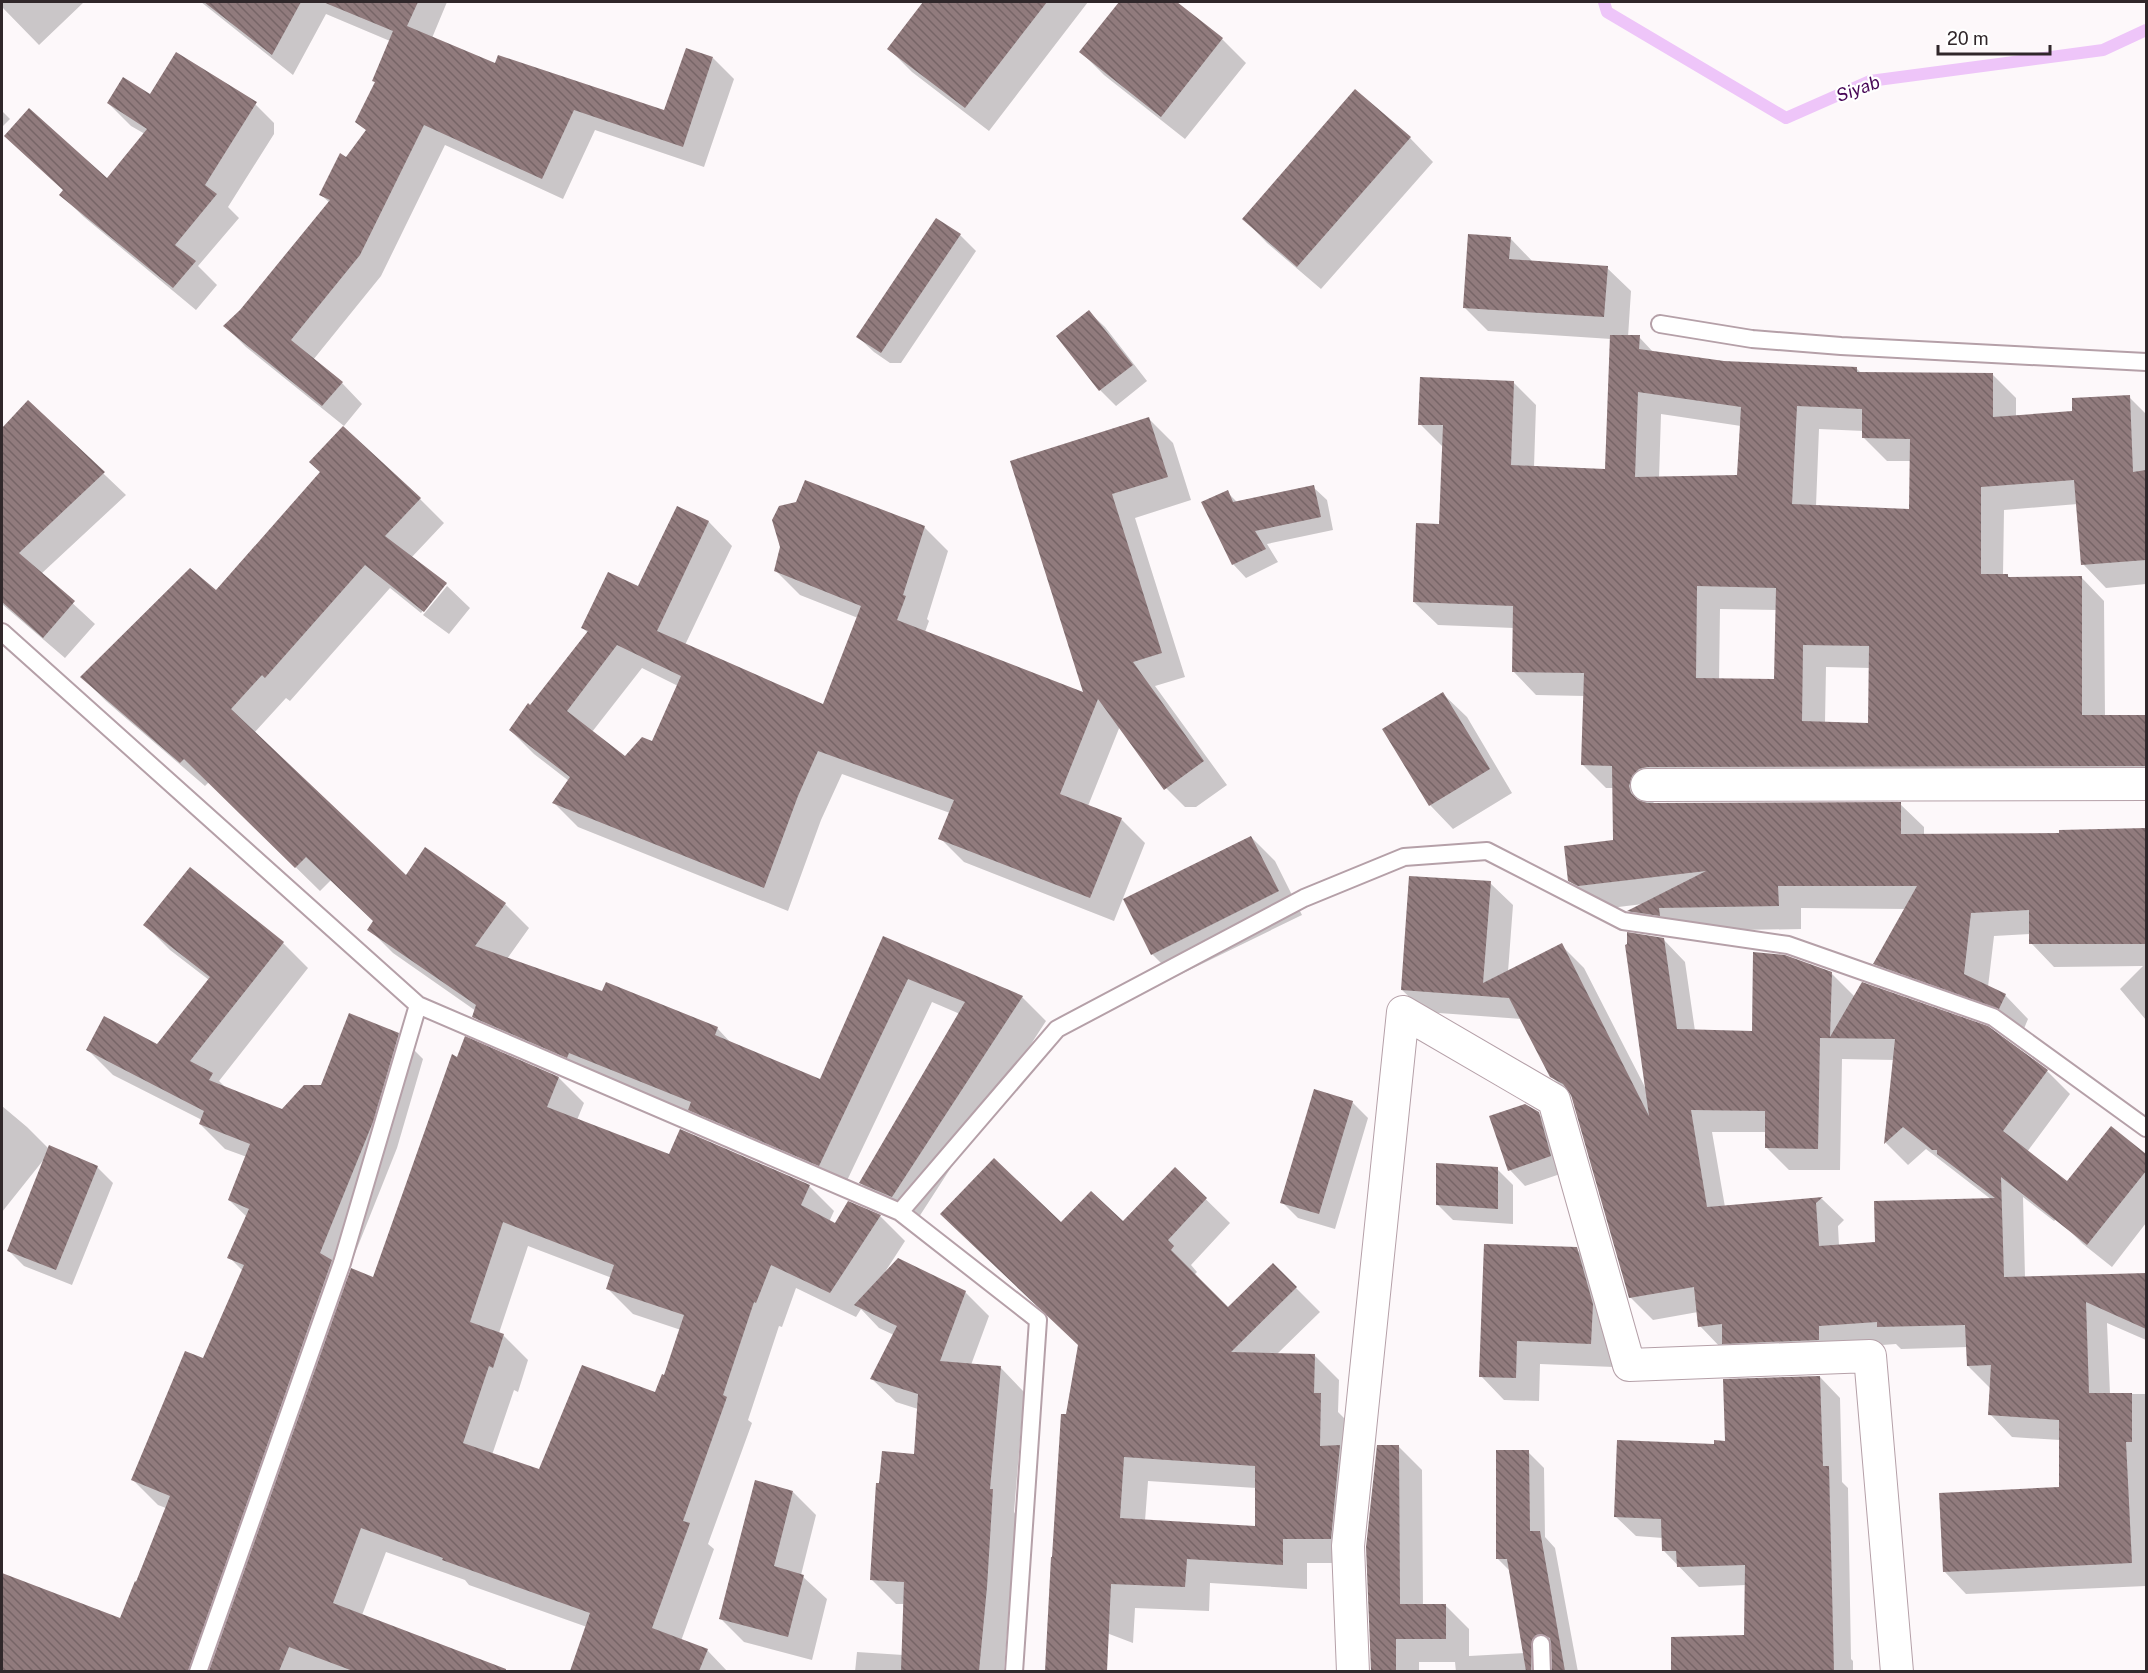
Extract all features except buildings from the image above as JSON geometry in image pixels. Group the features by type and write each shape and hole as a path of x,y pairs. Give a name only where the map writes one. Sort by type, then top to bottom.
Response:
{"street":[{"path":"1647,785 2146,784"},
{"path":"1353,1671 1348,1546 1403,1012 1554,1100 1629,1365 1870,1356 1898,1671"}],"lane":[{"path":"1660,324 1752,339 1841,346 2146,362"},
{"path":"2,632 418,1005 900,1212 1038,1320 1014,1671"},
{"path":"900,1212 1057,1029 1304,898 1404,858 1487,851 1623,921 1788,945 1993,1017 2146,1128"},
{"path":"198,1671 342,1263 418,1005"},
{"path":"1541,1644 1542,1671"}],"waterway":[{"name":"Siyab","path":"1604,2 1607,12 1786,118 1870,81 2103,50 2146,30"}]}
